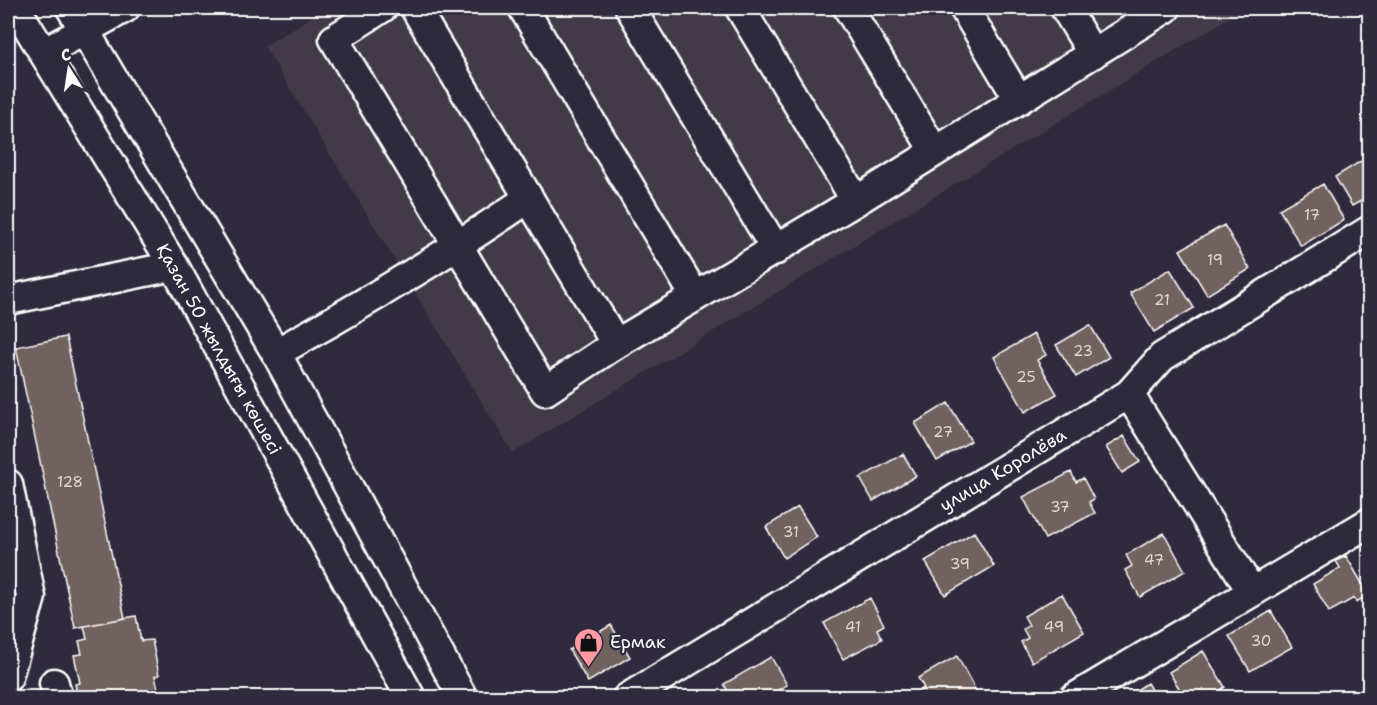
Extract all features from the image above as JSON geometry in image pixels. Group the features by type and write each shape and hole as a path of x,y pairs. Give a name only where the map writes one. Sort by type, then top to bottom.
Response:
{"street":[{"name":"Қазан 50 жылдығы көшесі","path":"16,8 174,266 411,698"},
{"path":"45,52 78,18 125,8"},
{"path":"382,8 334,39 545,391 616,344 776,250 1019,100 1162,8"},
{"path":"415,8 616,344"},
{"path":"523,8 695,296"},
{"path":"630,8 776,250"},
{"path":"740,8 856,201"},
{"path":"848,8 935,152"},
{"path":"964,8 1019,100"},
{"path":"1065,8 1093,54"},
{"path":"78,18 276,353 463,698"},
{"path":"276,353 366,304 458,247 529,198"},
{"name":"улица Королёва","path":"627,698 1129,394 1162,357 1370,230"},
{"path":"8,300 174,266"},
{"path":"1129,394 1251,592"},
{"path":"8,484 31,597 8,676"},
{"path":"1074,698 1370,522"}],"shaded area":[{"path":"327,8 1245,8 513,453 264,46"}],"building":[{"path":"1369,156 1370,196 1352,206 1335,177"},
{"path":"1323,184 1344,220 1301,246 1279,209"},
{"path":"1224,225 1250,269 1207,295 1180,250"},
{"path":"1170,269 1194,308 1154,332 1130,293"},
{"path":"1090,325 1109,357 1076,377 1056,345"},
{"path":"1034,334 1046,355 1037,360 1057,394 1025,412 994,357"},
{"path":"66,337 125,618 75,628 16,347"},
{"path":"948,403 971,441 937,461 915,423"},
{"path":"1124,436 1140,462 1122,473 1106,447"},
{"path":"903,454 916,476 873,501 860,478"},
{"path":"1071,472 1076,482 1083,478 1094,499 1089,502 1095,513 1045,539 1023,497"},
{"path":"798,507 817,537 784,558 766,527"},
{"path":"974,532 994,566 945,595 925,561"},
{"path":"1164,533 1185,571 1140,597 1125,570 1132,566 1126,555"},
{"path":"1346,556 1369,595 1356,602 1354,598 1329,612 1313,584 1340,568 1336,561"},
{"path":"1062,594 1084,632 1032,662 1021,642 1028,638 1023,629 1029,625 1024,616"},
{"path":"870,598 884,625 877,629 882,639 843,659 824,623"},
{"path":"1271,611 1292,647 1250,671 1229,636"},
{"path":"136,616 141,641 152,640 159,675 155,676 160,697 164,698 78,698 75,684 80,683 74,655 82,654 79,641 87,639 84,626"},
{"path":"611,625 630,657 588,682 569,650"},
{"path":"1203,651 1225,687 1208,698 1185,698 1169,672"},
{"path":"957,656 977,693 969,698 920,698 917,692 924,688 918,678"},
{"path":"771,657 787,685 778,690 781,696 732,698 724,684"},
{"path":"1147,683 1156,698 1124,698"}],"place":[{"name":"Ермак","path":"589,668"}]}
